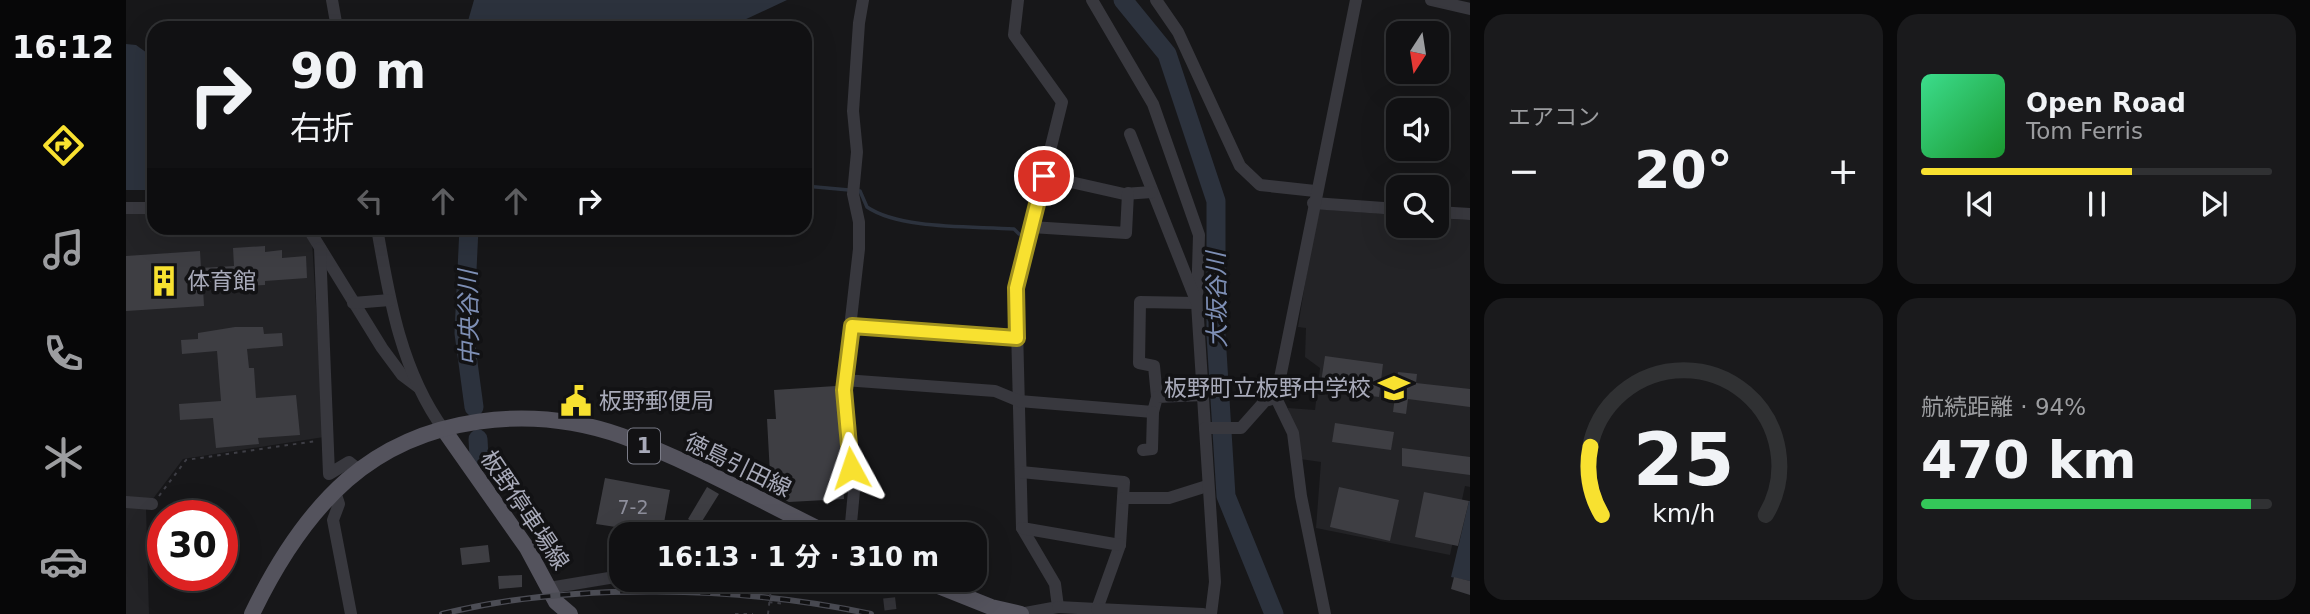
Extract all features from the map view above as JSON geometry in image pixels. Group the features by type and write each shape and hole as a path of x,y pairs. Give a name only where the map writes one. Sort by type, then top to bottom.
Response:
{"main road":[{"name":"徳島引田線","path":"252,614 283,556 335,492 360,471 413,440 444,430 512,416 550,419 593,428 653,450 804,522"},
{"name":"板野停車場線","path":"444,430 527,548 551,601 570,614"},
{"path":"953,592 990,607 1020,614"}],"street":[{"path":"332,0 336,21"},
{"path":"851,522 853,491 844,380 859,249 859,222 854,191 857,152 853,111 863,0"},
{"path":"1018,0 1014,35 1062,102 1016,288 1022,528 1055,584 1058,607"},
{"path":"1092,0 1153,104 1199,235 1196,303 1208,428 1207,486 1215,582 1211,614"},
{"path":"1156,0 1178,32 1240,166 1260,185 1314,197 1386,207"},
{"path":"1325,614 1301,496 1293,433 1276,398 1314,197 1356,0"},
{"path":"1431,0 1470,9"},
{"path":"1130,134 1196,303"},
{"path":"1044,176 1128,193 1152,192"},
{"path":"1031,227 1126,233 1128,193"},
{"path":"126,208 147,208"},
{"path":"1449,213 1470,214"},
{"path":"312,235 353,303 402,375 418,387"},
{"path":"378,235 390,300 418,387 444,430"},
{"path":"320,248 330,474 349,462 360,471"},
{"path":"353,303 390,300"},
{"path":"1143,450 1152,449 1153,412 1157,397 1154,366 1139,363 1140,302 1196,303"},
{"path":"852,326 1017,338"},
{"path":"844,380 995,391 1018,401 1153,412"},
{"path":"1157,397 1204,395"},
{"path":"1208,428 1241,428 1265,401 1276,398"},
{"path":"1021,472 1124,482 1120,545 1097,609"},
{"path":"1123,498 1169,498 1207,486"},
{"path":"335,492 339,504 333,520 351,614"},
{"path":"126,502 147,504"},
{"path":"1022,528 1120,545"},
{"path":"551,601 609,580"},
{"path":"1020,614 1058,607 1203,614"}],"path":[{"path":"155,500 186,460 328,439"},
{"path":"768,614 770,592"},
{"path":"770,602 785,604"},
{"path":"735,614 753,614"}],"shaded area":[{"path":"474,0 787,0 742,21 468,21"},
{"path":"126,44 136,45 147,53 147,190 126,190"},
{"name":"板野町立板野中学校","path":"1317,209 1386,214 1386,238 1449,238 1449,219 1470,220 1470,487 1465,486 1450,555 1316,528 1321,462 1300,459 1288,408 1315,410 1320,368 1305,357 1306,328 1298,327"},
{"path":"126,211 147,211 147,235 307,235 312,241 324,437 183,459 152,500 147,500 149,614 126,614"},
{"path":"1470,501 1470,581 1451,577"}],"building":[{"path":"265,246 265,252 282,250 282,258 306,256 307,278 265,281 265,285 203,288 204,306 126,311 126,256 200,251 201,268 234,266 233,248"},
{"path":"235,327 263,327 264,334 282,333 283,346 247,349 249,368 254,368 256,398 296,395 300,435 258,438 259,444 216,448 213,418 180,420 179,404 221,401 217,351 182,354 181,340 198,339 198,333"},
{"path":"1325,356 1383,364 1379,397 1320,389"},
{"path":"1398,372 1417,374 1416,383 1470,389 1470,407 1408,399 1406,414 1393,412"},
{"path":"836,386 844,499 789,502 771,493 767,419 776,419 774,390"},
{"path":"1335,423 1394,432 1391,450 1332,442"},
{"path":"1402,448 1470,457 1470,475 1402,466"},
{"path":"605,478 670,490 664,522 609,522 609,526 596,524"},
{"path":"707,487 719,494 702,522 688,519"},
{"path":"1339,487 1399,500 1390,541 1330,527"},
{"path":"1424,492 1469,501 1458,546 1415,537"},
{"path":"488,545 490,562 462,565 460,548"},
{"path":"522,575 522,587 499,589 498,576"},
{"path":"1454,577 1470,581 1470,595 1451,589"}],"waterway":[{"name":"大坂谷川","path":"1123,0 1167,54 1216,201 1216,335 1226,496 1274,614"},
{"path":"812,187 860,191 867,207 899,220 938,226 1014,229 1019,234"},
{"name":"中央谷川","path":"469,235 464,333 474,407"},
{"name":"中央谷川","path":"478,439 479,457"}],"tunnel":[{"path":"888,592 891,614"}],"railway":[{"path":"442,614 545,597 656,591 768,598 871,614"}],"place":[{"name":"体育館","path":"164,281"},
{"name":"板野町立板野中学校","path":"1394,388"},
{"name":"板野郵便局","path":"576,401"}],"route":[{"path":"851,468 844,380 852,326 1017,338 1016,288 1044,176"}]}
